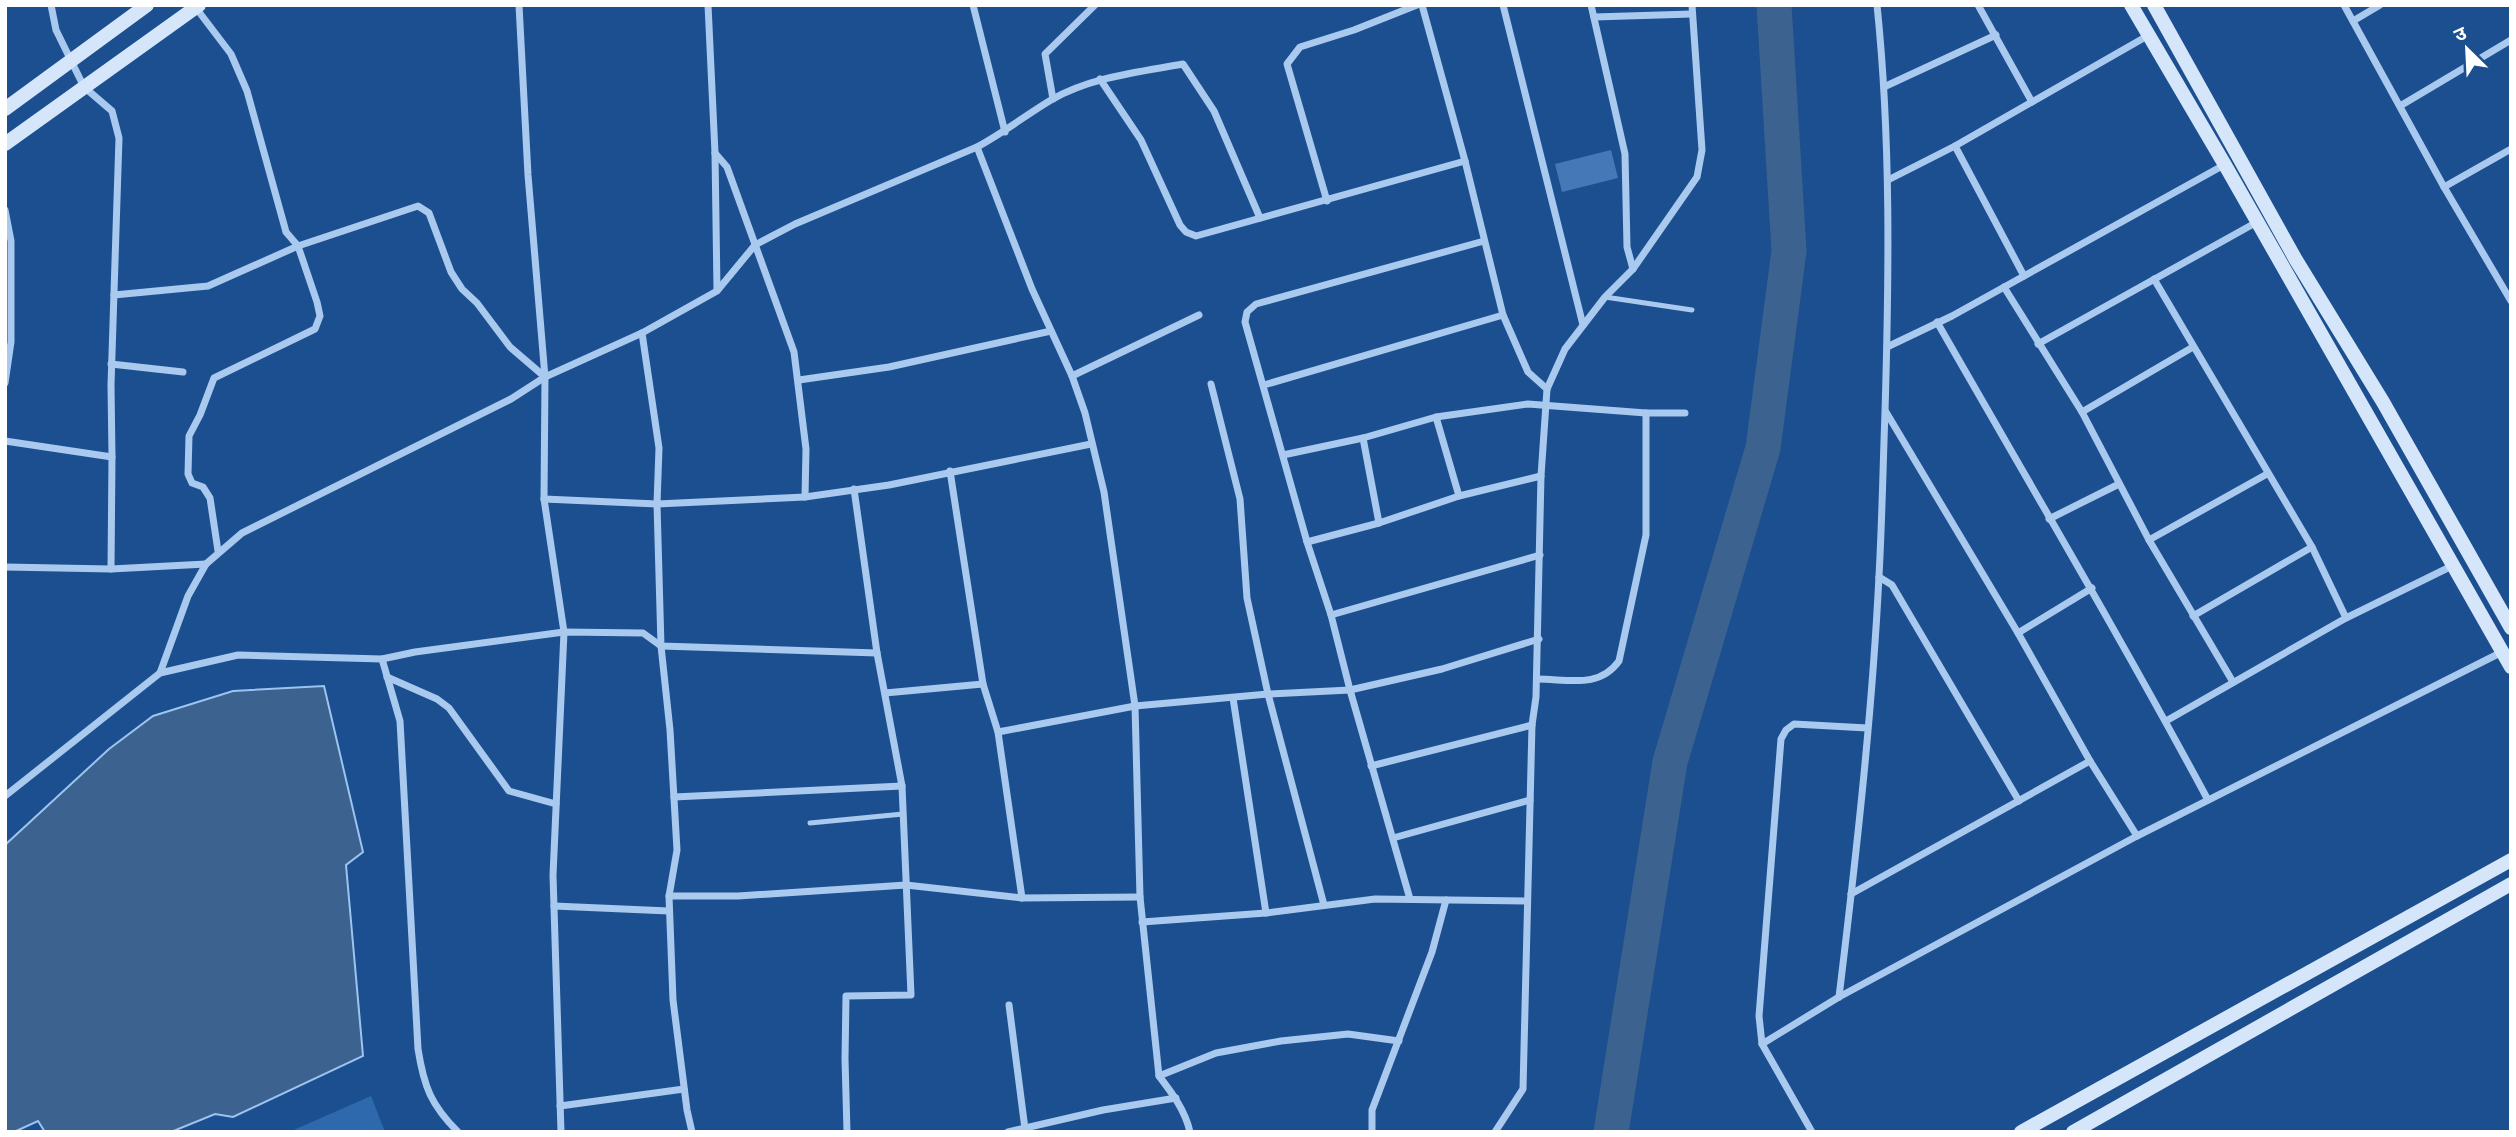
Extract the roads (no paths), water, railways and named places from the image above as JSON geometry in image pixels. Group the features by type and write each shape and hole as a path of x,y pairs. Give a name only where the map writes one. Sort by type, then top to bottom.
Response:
{"street":[{"path":"51,5 56,30 85,87 113,111 120,138 111,364 111,569"},
{"path":"5,109 147,5"},
{"path":"519,5 528,175 545,377 544,499 564,632 554,906 561,1132"},
{"path":"708,5 715,153 717,291"},
{"path":"973,5 1005,132"},
{"path":"1053,99 1045,54 1095,5"},
{"path":"1327,201 1287,64 1300,47 1420,5 1465,161 1503,315 1528,372 1547,389"},
{"path":"1503,5 1583,325"},
{"path":"1591,5 1625,154 1626,247 1633,269"},
{"path":"1839,997 1867,728 1879,577 1887,347 1888,180 1886,86 1877,5"},
{"path":"1978,5 2032,102"},
{"path":"2131,5 2258,222 2511,667"},
{"path":"2154,5 2296,260 2383,402 2511,628"},
{"path":"2344,5 2444,187 2511,301"},
{"path":"2353,21 2381,5"},
{"path":"5,144 197,6 231,54 247,90 286,232 298,246 317,302 319,323 315,329 303,336 214,378 189,436 188,474 192,483 203,487 210,498 218,551"},
{"path":"1495,1132 1524,1089 1532,725 1539,639 1541,476 1547,389 1565,349 1605,297 1633,269 1697,177 1702,150 1692,9 1594,16"},
{"path":"1886,86 1996,35"},
{"path":"1888,180 1955,146 2149,35"},
{"path":"2400,106 2511,40"},
{"path":"160,673 188,596 206,564 242,533 511,400 545,377 642,333 717,291 755,245 977,147 1005,132 1053,99 1100,79 1183,64 1214,111 1260,218"},
{"path":"1100,79 1141,140 1180,225 1186,232 1196,236 1465,161"},
{"path":"1955,146 2024,276"},
{"path":"977,147 1032,289 1072,376 1085,413 1104,492 1135,706 1140,897 1159,1076 1176,1098 1188,1121 1190,1132"},
{"path":"2444,187 2511,149"},
{"path":"715,153 727,167 794,352 806,449 805,497"},
{"path":"1887,347 2004,287 2225,165"},
{"path":"114,295 208,286 298,246 418,206 429,213 451,272 462,289 477,303 510,347 545,377"},
{"path":"5,210 11,241 11,291 10,342 5,383"},
{"path":"2038,344 2258,222"},
{"path":"1410,899 1331,615 1307,542 1244,322 1247,312 1256,304 1484,241"},
{"path":"2154,279 2312,547 2346,618"},
{"path":"2004,287 2082,412 2149,540 2233,682"},
{"path":"1072,376 1199,315"},
{"path":"1264,385 1503,315"},
{"path":"1937,323 2049,519 2092,588 2208,800"},
{"path":"799,380 889,367 1051,331"},
{"path":"642,333 659,448 657,504 662,646 677,850 668,896 673,1000 692,1132"},
{"path":"2082,412 2193,347"},
{"path":"111,364 183,372"},
{"path":"1211,384 1240,499 1247,598 1268,694 1324,905"},
{"path":"1283,455 1363,438 1436,417 1528,404 1646,413 1685,413"},
{"path":"1885,411 2018,633 2090,761 2137,836"},
{"path":"1537,679 1596,680 1610,673 1619,661 1646,535 1646,413"},
{"path":"1436,417 1459,496"},
{"path":"1363,438 1379,523"},
{"path":"5,441 113,457"},
{"path":"544,499 657,504 805,497 889,485 1091,444"},
{"path":"950,471 983,684 998,732 1022,898"},
{"path":"2149,540 2267,474"},
{"path":"1307,542 1379,523 1459,496 1541,476"},
{"path":"2049,519 2119,484"},
{"path":"847,1132 846,996 911,995 902,786 877,653 853,489"},
{"path":"2193,616 2312,547"},
{"path":"1331,615 1540,555"},
{"path":"5,567 111,569 206,564"},
{"path":"2166,722 2346,618 2454,565"},
{"path":"1879,577 1892,585 2019,801"},
{"path":"2018,633 2092,588"},
{"path":"5,796 160,673 238,655 382,659 564,632 643,633 662,646 877,653"},
{"path":"998,732 1135,706 1350,690 1442,669 1539,639"},
{"path":"1762,1044 1839,997 2137,836 2502,652"},
{"path":"382,659 400,721 418,1049 423,1079 431,1101 458,1132"},
{"path":"387,677 437,699 449,708 509,791 556,804"},
{"path":"885,693 983,684"},
{"path":"1233,698 1266,912"},
{"path":"1812,1132 1762,1044 1759,1016 1781,738 1794,724 1867,728"},
{"path":"1371,766 1532,725"},
{"path":"1851,894 2090,761"},
{"path":"674,797 902,786"},
{"path":"1393,838 1530,800"},
{"path":"2021,1132 2511,860"},
{"path":"2073,1132 2511,884"},
{"path":"668,896 738,896 905,885 1022,898 1140,897"},
{"path":"1142,922 1410,899 1527,901"},
{"path":"1372,1132 1373,1110 1432,952 1446,900"},
{"path":"554,906 669,911"},
{"path":"1009,1005 1025,1129"},
{"path":"1159,1076 1216,1053 1281,1041 1348,1034 1399,1041"},
{"path":"560,1106 684,1089"},
{"path":"1008,1132 1103,1110 1176,1098"}],"lane":[{"path":"1605,297 1692,310"},
{"path":"810,822 903,814"}],"waterway":[{"path":"1611,1132 1670,762 1763,448 1789,251 1774,5"}]}
